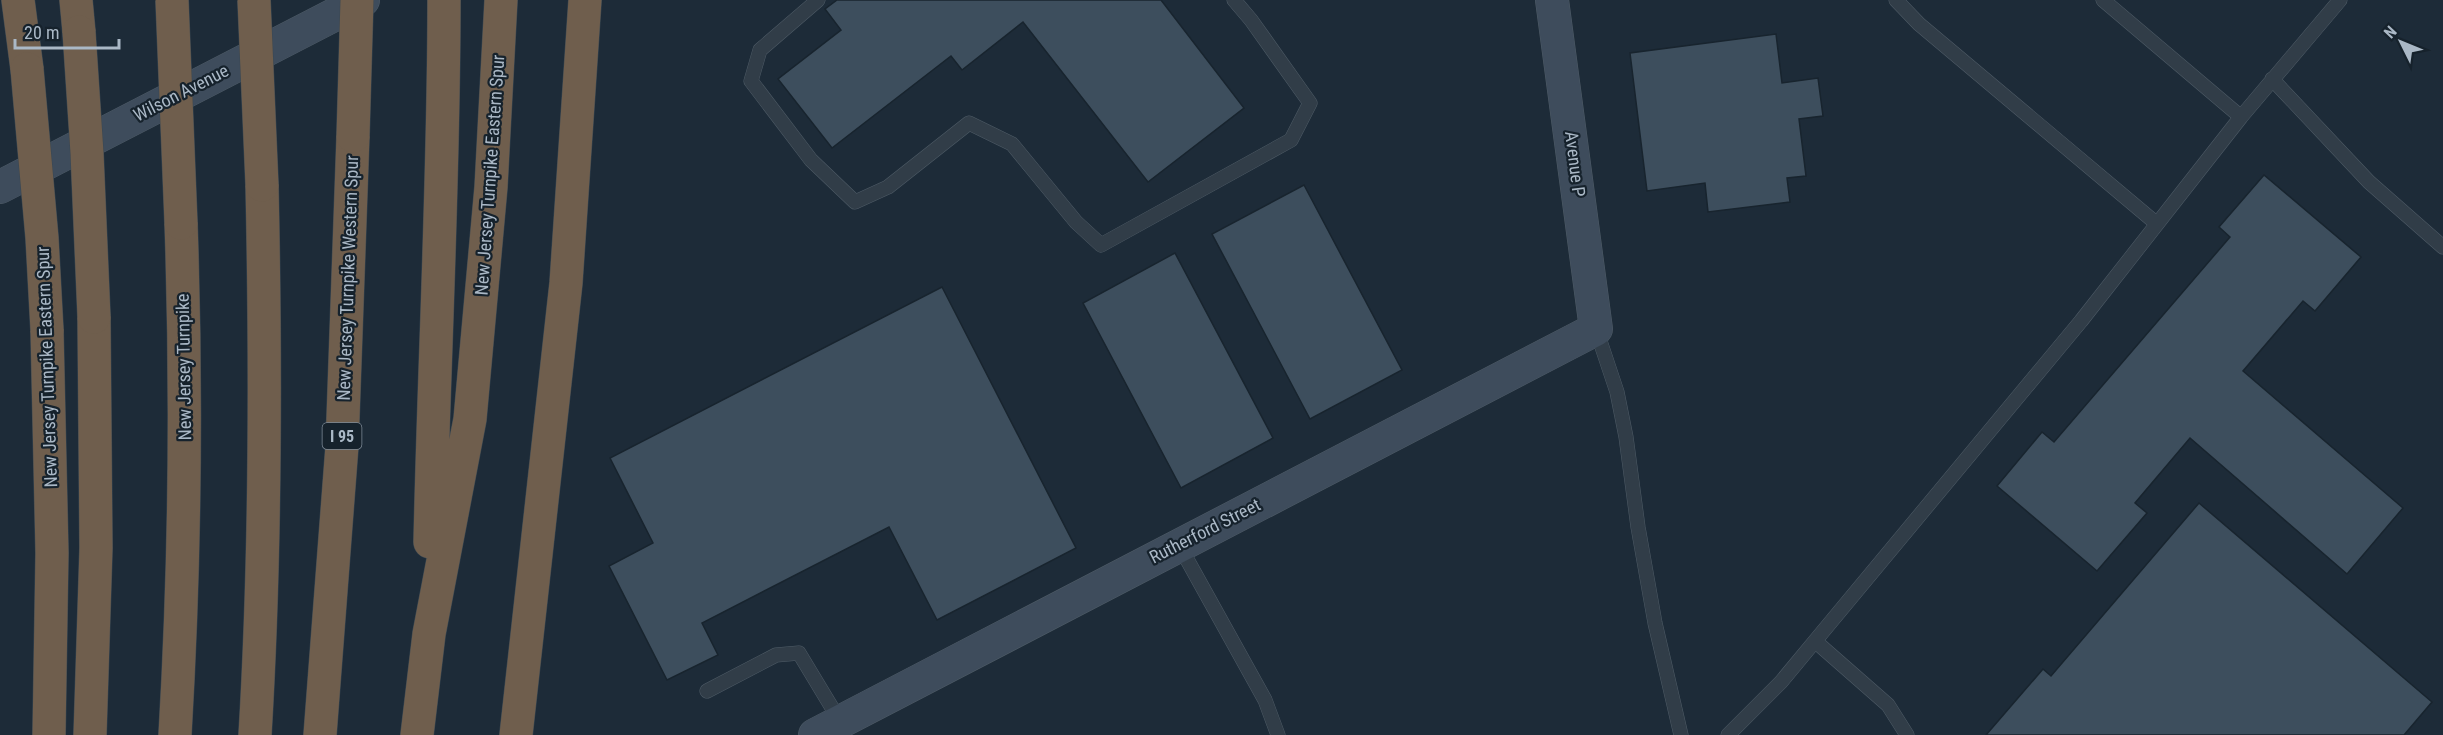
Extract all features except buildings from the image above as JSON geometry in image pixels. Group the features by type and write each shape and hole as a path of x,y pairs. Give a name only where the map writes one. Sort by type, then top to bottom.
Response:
{"highway":[{"name":"New Jersey Turnpike Eastern Spur","path":"18,0 41,216 47,330 52,553 49,735"},
{"path":"76,0 87,153 94,317 96,548 90,735"},
{"name":"New Jersey Turnpike","path":"172,0 181,223 185,453 182,616 176,735"},
{"path":"254,0 262,185 264,435 255,735"},
{"name":"New Jersey Turnpike Western Spur","path":"320,735 344,402 357,0"},
{"path":"417,735 429,634 433,413 441,260 444,0"},
{"name":"New Jersey Turnpike Eastern Spur","path":"429,634 470,419 485,263 501,0"},
{"path":"516,735 566,284 585,0"}],"street":[{"name":"Wilson Avenue","path":"0,187 363,0"},
{"name":"Avenue P","path":"1552,0 1596,329"},
{"name":"Rutherford Street","path":"827,728 1596,329"}],"lane":[{"path":"818,0 760,50 752,81 811,160 855,202 888,188 969,123 1012,144 1076,222 1101,245 1291,140 1310,103 1251,20 1234,0"},
{"path":"1896,0 1919,24 2157,224"},
{"path":"2103,0 2241,117"},
{"path":"1728,735 1781,682 1815,642 2081,321 2241,117 2340,0"},
{"path":"2272,79 2369,182 2443,247"},
{"path":"1596,329 1617,392 1655,623 1681,735"},
{"path":"1179,544 1266,700 1278,735"},
{"path":"1815,642 1888,705 1907,735"},
{"path":"707,691 776,655 799,653 827,728"}]}
